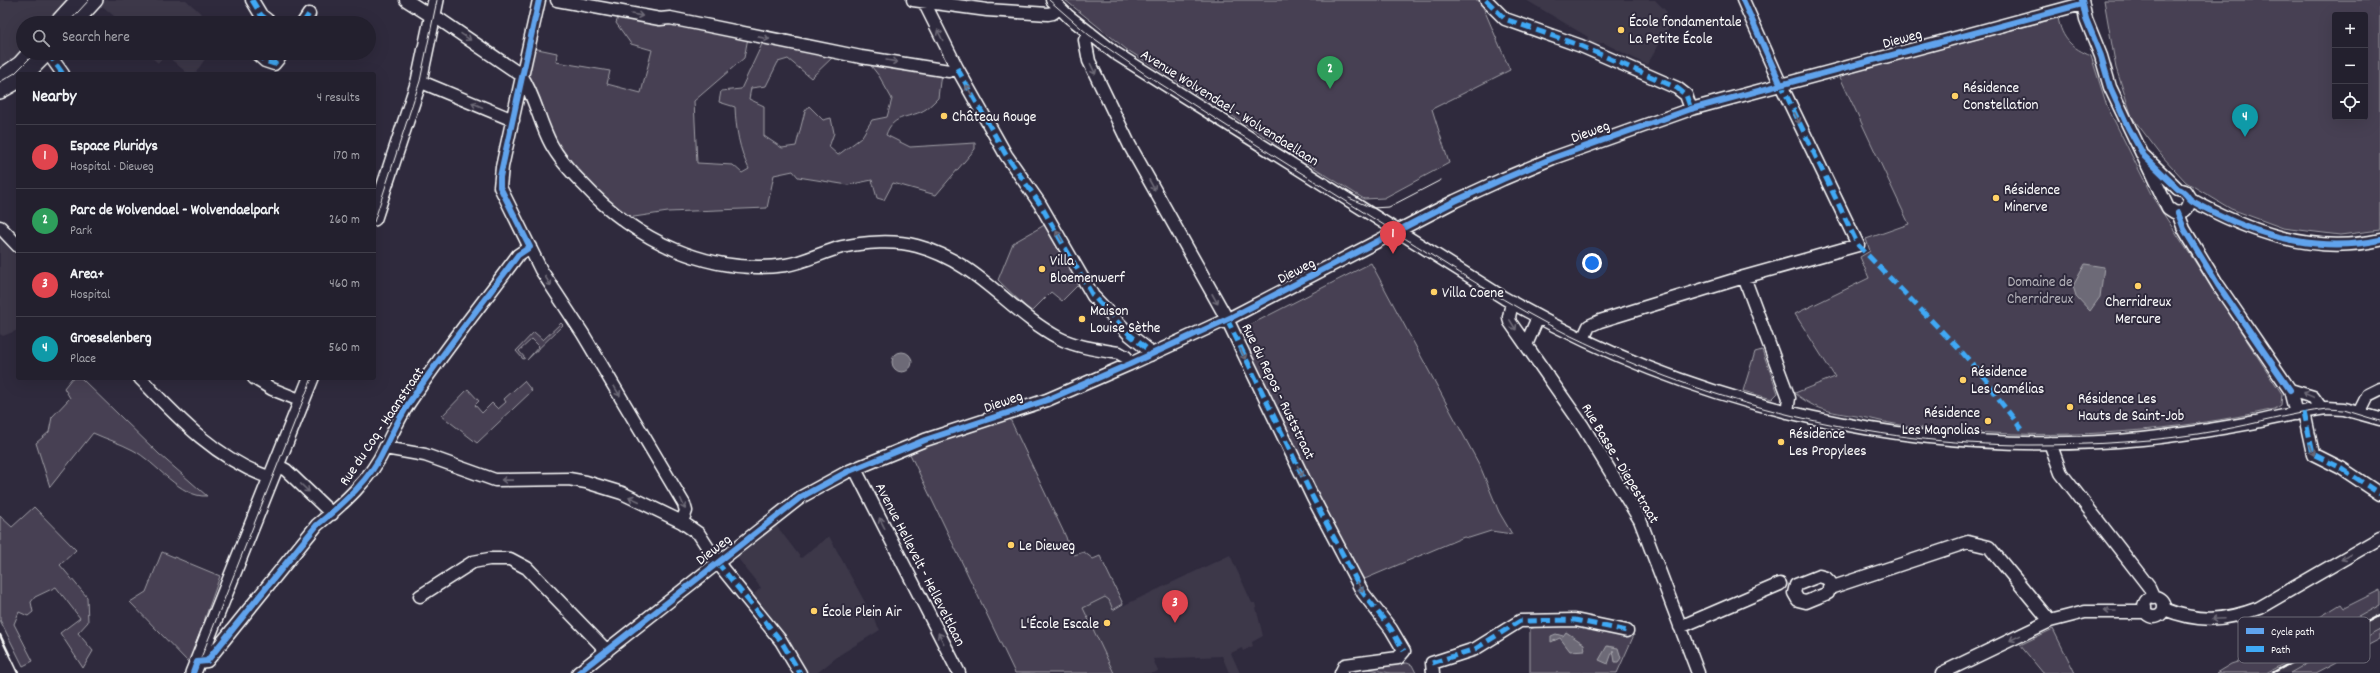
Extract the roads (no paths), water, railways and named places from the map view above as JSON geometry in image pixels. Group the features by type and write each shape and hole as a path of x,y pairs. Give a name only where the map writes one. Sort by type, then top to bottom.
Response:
{"main road":[{"path":"63,16 78,0"},
{"path":"80,16 95,0"},
{"path":"376,212 419,81 436,0"},
{"path":"0,78 24,60"},
{"path":"28,72 40,60"},
{"path":"0,91 16,82"},
{"path":"195,667 274,472 309,380"}],"street":[{"path":"252,0 262,16"},
{"path":"406,0 433,17 440,19 521,75 530,88 540,120 551,145 565,165 595,197 628,225 666,247 698,259 731,265 764,267 788,265 842,247 874,243 916,246 955,260 990,285 1028,319 1061,339 1119,353 1126,357 1130,364"},
{"path":"539,0 521,75 513,120 500,177 500,187 541,270 583,334 684,504 686,511 682,522"},
{"path":"557,0 660,19 670,18 861,57 948,71 957,68"},
{"path":"920,0 1006,155 1040,204 1093,296 1130,335 1146,348 1150,355"},
{"path":"920,0 987,10 1040,12 1054,3"},
{"path":"1486,0 1505,19 1581,46 1677,88 1686,95 1691,109"},
{"path":"1583,339 1589,326 1593,323 1744,276 1858,245 1780,83 1743,0"},
{"path":"2082,2 2110,87 2171,211 2178,213 2186,210 2190,199"},
{"name":"Dieweg","path":"578,673 801,497 855,469 925,440 1047,400 1130,364 1226,319 1455,202 1553,158 1691,109 1780,83 2082,2"},
{"name":"Avenue Wolvendael - Wolvendaellaan","path":"1054,3 1090,33 1146,73 1512,302 1583,339 1685,381 1787,412 1834,423 1916,436 1979,441 2064,443 2112,441 2186,434 2321,408 2338,408 2380,419"},
{"name":"Rue du Repos - Ruststraat","path":"1090,33 1085,40 1085,48 1092,68 1130,146 1226,319 1313,498 1363,593 1391,629 1404,651 1398,658 1345,665 1341,673"},
{"path":"52,60 61,72"},
{"path":"264,60 274,64 277,60"},
{"path":"419,81 513,120"},
{"path":"2144,156 2178,189 2185,191 2190,199 2234,222 2276,237 2334,246 2380,240"},
{"path":"2166,201 2169,193 2178,189"},
{"path":"2178,213 2184,229 2218,285 2290,390 2300,413 2313,454 2341,468 2376,491"},
{"path":"0,227 16,244"},
{"name":"Rue du Coq - Haanstraat","path":"195,667 207,661 317,525 332,514 358,488 385,448 388,437 410,402 518,255 530,247"},
{"path":"1744,276 1789,398 1787,412"},
{"name":"Rue Basse - Diepestraat","path":"1512,302 1509,318 1510,322 1582,425 1640,520 1698,673"},
{"path":"1526,345 1538,316"},
{"path":"142,380 192,432 236,461 274,472 286,470 332,514"},
{"path":"257,380 272,389 302,401"},
{"path":"2360,413 2368,395 2380,389"},
{"path":"2290,390 2313,397 2321,408"},
{"path":"2050,443 2061,473 2149,587 2154,598 2162,602 2164,609 2161,615 2155,617 2147,614 2144,607"},
{"path":"2058,465 2064,443"},
{"path":"385,448 425,455 495,480 569,479 586,482 622,493 682,522 700,534 717,562 781,641 800,673"},
{"name":"Avenue Hellevelt - Helleveltlaan","path":"855,469 959,673"},
{"path":"2164,609 2192,618 2206,619 2234,617 2247,613 2259,608 2380,538"},
{"path":"1830,588 1968,542 1989,547 2050,621"},
{"path":"420,596 473,562 489,559 510,559 528,568 607,651"},
{"path":"1680,628 1780,584"},
{"path":"1942,673 2050,621 2085,612 2145,612 2144,607 2147,601 2154,598"},
{"path":"1433,668 1475,649 1520,621 1575,620 1627,631"}],"tram line":[{"path":"74,16 89,0"},
{"path":"376,216 420,81 437,0"},
{"path":"1049,0 1089,35 1145,74 1504,299 1571,336 1625,360 1680,382 1736,400 1794,416 1911,438 1970,443 2029,445 2149,440 2221,430 2301,413 2328,409 2344,410 2380,421"},
{"path":"16,72 28,60"},
{"path":"0,82 16,72"},
{"path":"1349,198 1372,208 1389,207 1441,180"},
{"path":"195,673 311,380"}],"railway":[{"path":"2370,620 2380,615"},
{"path":"0,635 18,673"},
{"path":"2272,673 2291,663"}],"place":[{"name":"École fondamentale La Petite École","path":"1621,30"},
{"name":"Parc de Wolvendael - Wolvendaelpark","path":"1330,89"},
{"name":"Résidence Constellation","path":"1955,96"},
{"name":"Château Rouge","path":"944,116"},
{"name":"Groeselenberg","path":"2245,137"},
{"name":"Résidence Minerve","path":"1996,198"},
{"name":"Espace Pluridys","path":"1393,254"},
{"name":"Villa Bloemenwerf","path":"1042,269"},
{"name":"Cherridreux Mercure","path":"2138,286"},
{"name":"Villa Coene","path":"1434,292"},
{"name":"Maison Louise Sèthe","path":"1082,319"},
{"name":"Résidence Les Camélias","path":"1963,380"},
{"name":"Résidence Les Hauts de Saint-Job","path":"2070,407"},
{"name":"Résidence Les Magnolias","path":"1988,421"},
{"name":"Résidence Les Propylees","path":"1781,442"},
{"name":"Le Dieweg","path":"1011,545"},
{"name":"École Plein Air","path":"814,611"},
{"name":"L'École Escale","path":"1107,623"},
{"name":"Area+","path":"1175,623"}],"park label":[{"name":"Domaine de Cherridreux","path":"2040,290"}]}
